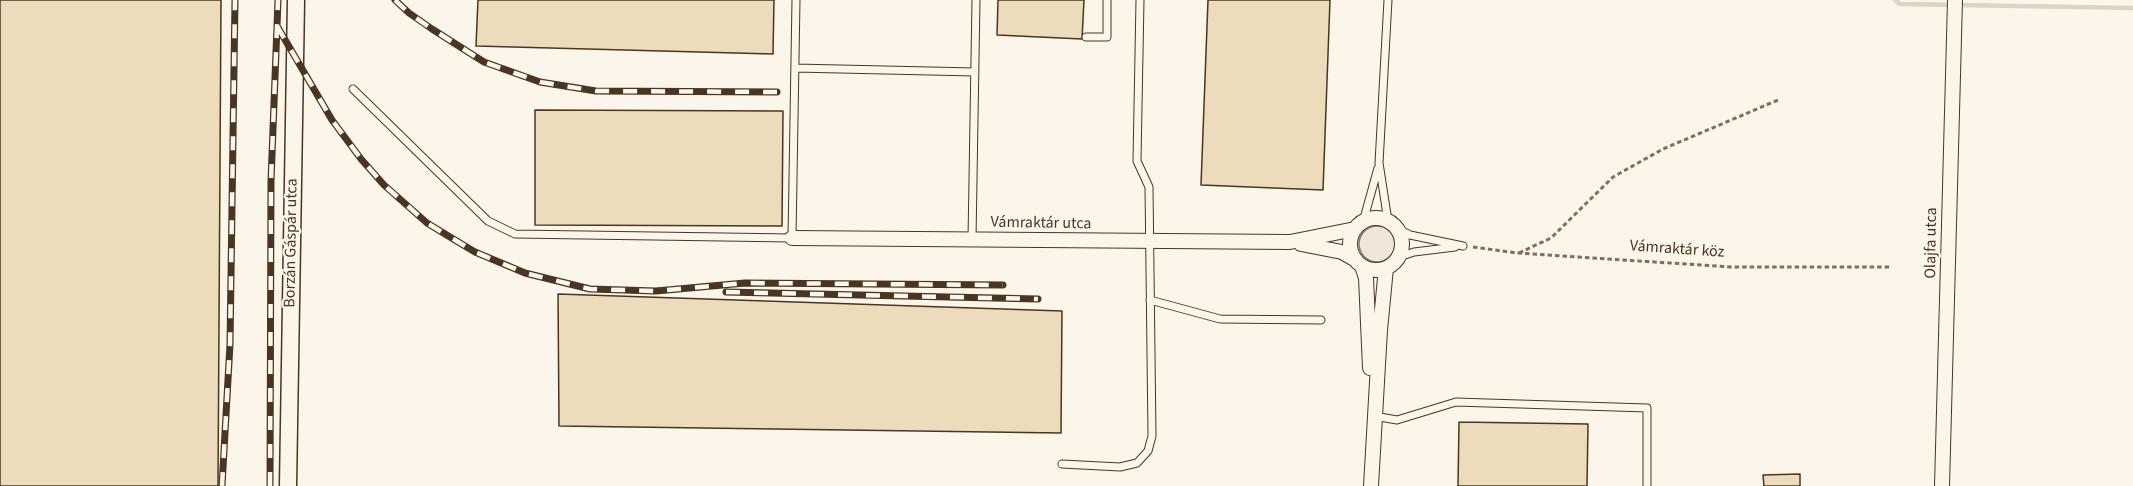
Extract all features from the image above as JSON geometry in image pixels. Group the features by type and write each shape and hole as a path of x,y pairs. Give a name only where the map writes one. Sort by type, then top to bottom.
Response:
{"street":[{"name":"Borzán Gáspár utca","path":"288,486 296,0"},
{"name":"Olajfa utca","path":"1942,486 1955,0"},
{"path":"1359,263 1370,269 1386,268 1399,257 1402,241 1393,225 1371,219 1359,226 1351,240 1351,250 1366,278 1373,442"},
{"name":"Vámraktár utca","path":"1290,242 1359,226"},
{"name":"Vámraktár utca","path":"792,238 1290,242 1342,252 1359,263"},
{"path":"1371,486 1374,416 1386,268"}],"lane":[{"path":"353,89 488,221 515,234 792,238 796,0"},
{"path":"972,239 976,0"},
{"path":"1086,37 1107,37 1107,0"},
{"path":"1062,464 1120,467 1137,463 1148,451 1152,436 1149,187 1137,161 1140,0"},
{"path":"1359,226 1379,163 1388,0"},
{"path":"795,68 975,72"},
{"path":"1379,163 1393,225 1410,235 1463,246"},
{"path":"1399,257 1414,252 1463,246"},
{"path":"1150,300 1220,319 1321,320"},
{"path":"1374,416 1397,420 1456,402 1647,408 1647,486"}],"path":[{"path":"1517,253 1551,238 1613,177 1663,149 1778,100"},
{"name":"Vámraktár köz","path":"1463,246 1517,253 1731,267 1890,267"}],"shaded area":[{"path":"1377,226 1390,231 1395,244 1390,257 1377,262 1364,257 1359,244 1364,231"}],"building":[{"path":"0,0 221,0 218,486 0,486"},
{"path":"478,0 774,0 773,54 476,46"},
{"path":"998,0 1084,0 1082,39 997,35"},
{"path":"1208,0 1330,0 1323,190 1201,185"},
{"path":"535,110 783,111 782,226 535,225"},
{"path":"558,294 1062,311 1061,433 559,426"},
{"path":"1459,422 1588,424 1587,486 1458,486"},
{"path":"1800,474 1800,486 1764,486 1763,475"}],"waterway":[{"path":"1895,0 1900,4 2133,8"}],"railway":[{"path":"222,486 230,344 235,0"},
{"path":"270,486 271,181 278,0"},
{"path":"395,0 409,13 484,62 540,82 596,91 777,92"},
{"path":"277,26 332,120 384,185 427,223 475,252 525,273 590,289 656,291 745,283 1003,285"},
{"path":"726,292 1038,299"}]}
